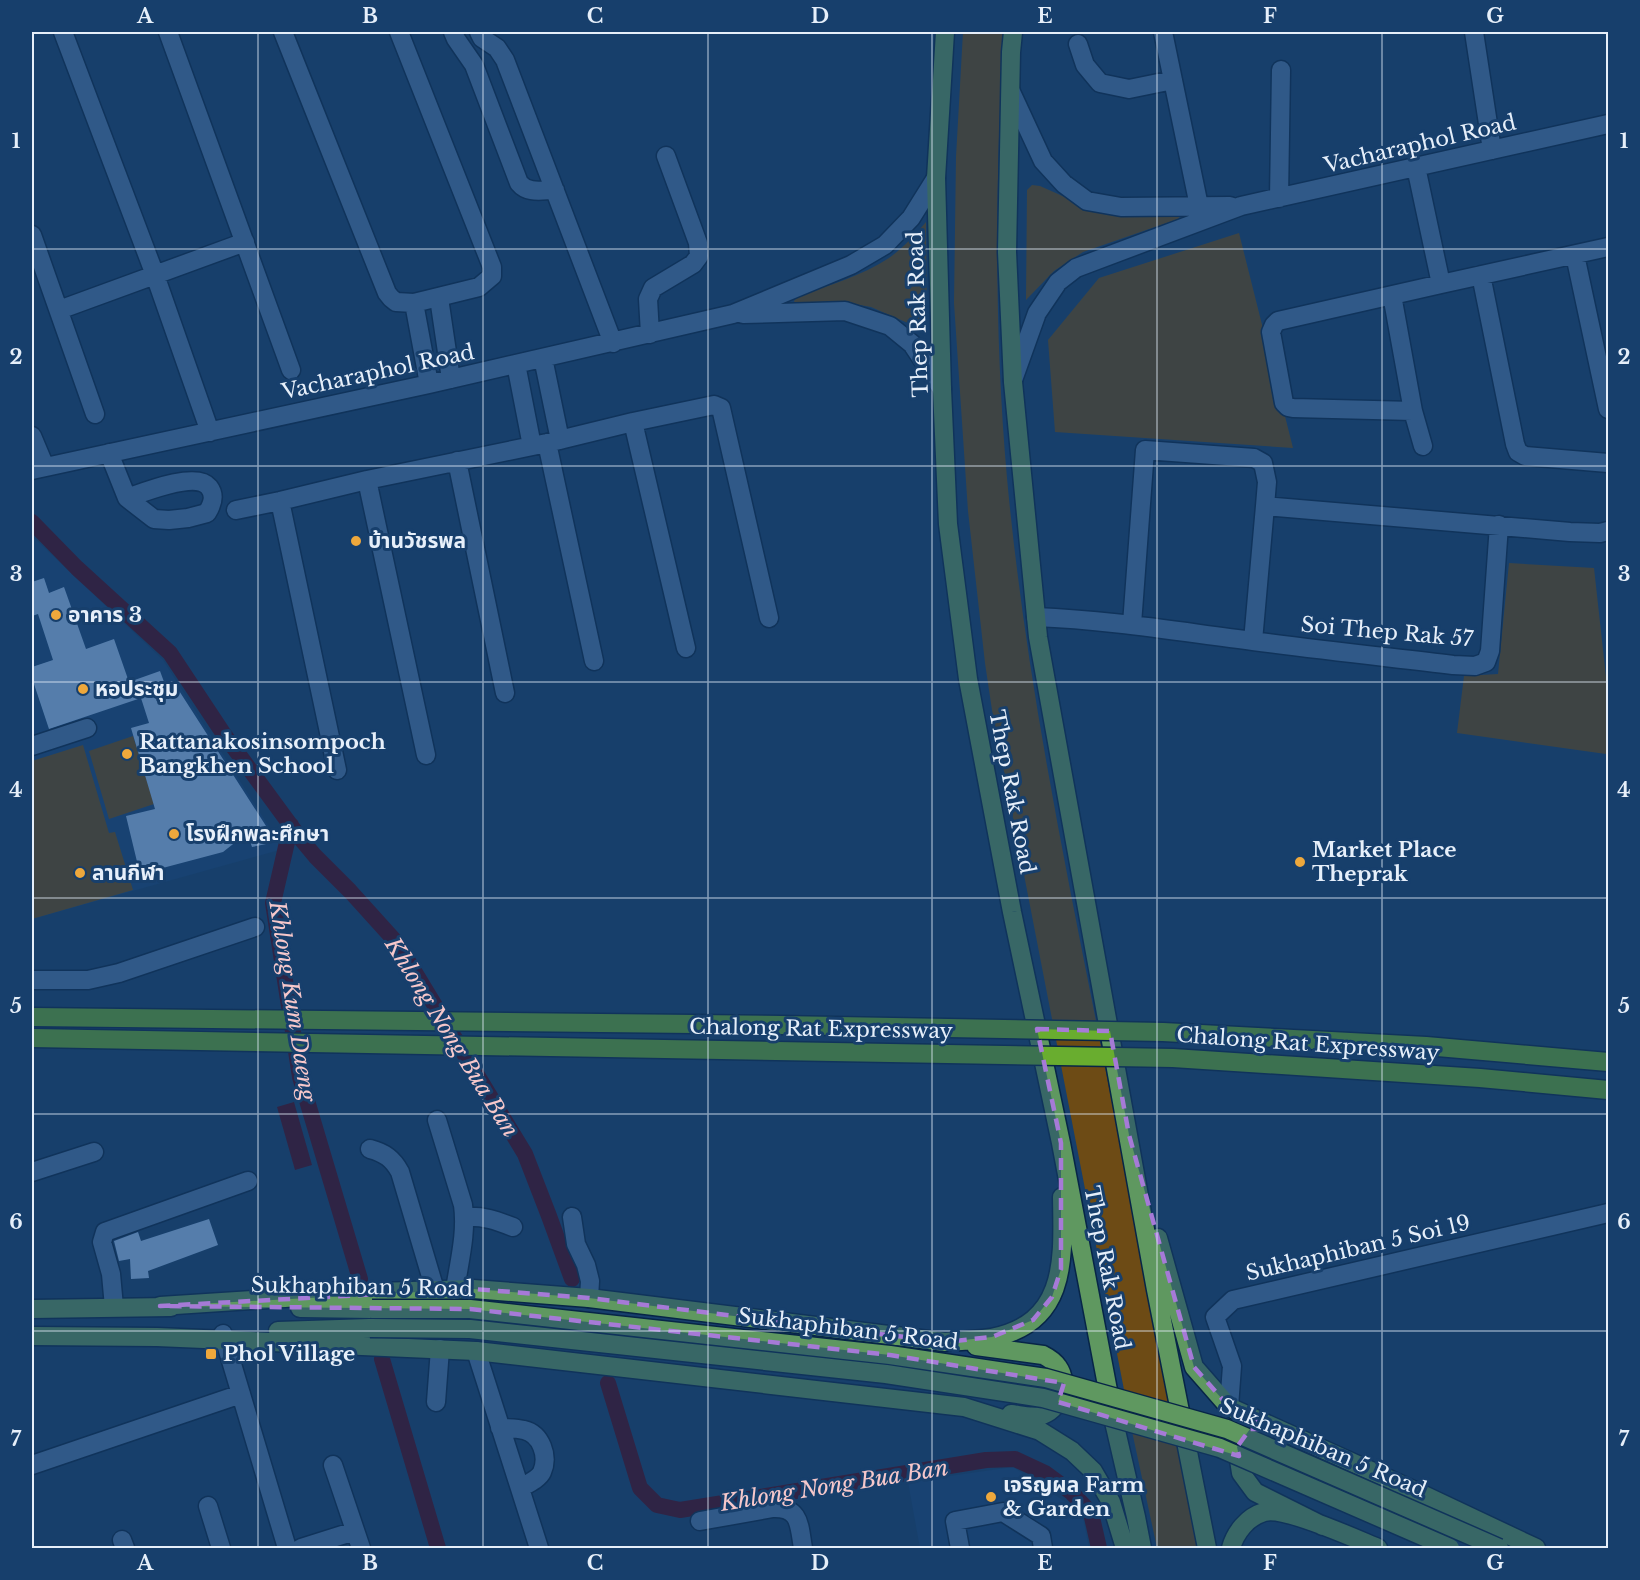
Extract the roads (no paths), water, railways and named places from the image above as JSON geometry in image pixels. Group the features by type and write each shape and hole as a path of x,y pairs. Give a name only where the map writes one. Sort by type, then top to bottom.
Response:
{"highway":[{"name":"Chalong Rat Expressway","path":"32,1017 781,1025 1163,1032 1426,1046 1608,1062"},
{"name":"Chalong Rat Expressway","path":"32,1038 1173,1058 1480,1078 1608,1090"}],"main road":[{"name":"Thep Rak Road","path":"945,32 936,178 942,389 948,524 968,679 1114,1422 1142,1548"},
{"path":"1013,32 1007,252 1013,382 1038,637 1156,1290 1207,1548"},
{"path":"1129,1135 1194,1367 1229,1407"},
{"name":"Sukhaphiban 5 Road","path":"160,1306 378,1292 473,1289 589,1298 945,1342 992,1337 1016,1330 1033,1320 1052,1297 1061,1269 1063,1226 1061,1143"},
{"name":"Sukhaphiban 5 Road","path":"32,1309 160,1306 470,1309 890,1355 1046,1378 1227,1429 1499,1548"},
{"name":"Sukhaphiban 5 Road","path":"224,1337 370,1328 482,1330 886,1374 1043,1398 1220,1448 1450,1548"},
{"name":"Sukhaphiban 5 Road","path":"32,1336 224,1337 476,1351 964,1407 1040,1431 1072,1451 1093,1471 1112,1502 1125,1548"},
{"path":"945,1342 1043,1355 1052,1360 1063,1377 1061,1397 1056,1406 1039,1416 964,1407"},
{"name":"Sukhaphiban 5 Road","path":"1229,1407 1536,1548"},
{"path":"1278,1429 1250,1429 1238,1447 1241,1473 1255,1492 1323,1526"},
{"path":"1238,1535 1265,1512 1289,1514 1378,1548"}],"street":[{"path":"63,32 155,275 210,432"},
{"path":"168,32 291,370"},
{"path":"284,32 387,293 396,302 414,303 479,286 492,276 492,267 399,32"},
{"path":"453,32 474,65 519,183 523,188 530,190 555,190"},
{"path":"479,32 482,38 497,48 505,60 613,343"},
{"path":"1163,32 1199,206"},
{"path":"1474,32 1492,150"},
{"path":"1078,44 1085,65 1100,83 1129,89 1173,80"},
{"path":"1279,198 1281,70"},
{"name":"Vacharaphol Road","path":"1011,92 1043,161 1064,184 1087,201 1121,207 1241,206"},
{"name":"Vacharaphol Road","path":"1013,382 1037,313 1058,282 1076,268 1241,206 1608,124"},
{"path":"650,334 648,299 653,288 693,264 699,256 698,243 666,156"},
{"path":"1416,167 1442,284"},
{"name":"Vacharaphol Road","path":"38,468 429,384 734,314 850,265 885,245 911,218 936,178"},
{"path":"32,235 95,414"},
{"path":"58,310 245,242"},
{"path":"1413,411 1288,407 1284,403 1271,332 1274,325 1278,321 1608,248"},
{"path":"1575,255 1608,409"},
{"path":"1481,275 1518,452 1525,456 1608,463"},
{"path":"1392,295 1413,411 1423,446"},
{"path":"439,298 451,379"},
{"path":"414,303 429,384"},
{"name":"Vacharaphol Road","path":"734,314 845,311 891,326 912,344 942,389"},
{"path":"543,358 546,443"},
{"path":"516,364 546,443 594,661"},
{"path":"236,510 714,405 721,408 769,618"},
{"path":"633,422 686,648"},
{"path":"32,436 38,468"},
{"path":"1132,624 1145,450 1254,458 1263,463 1267,482 1253,641"},
{"path":"109,453 127,498"},
{"path":"457,461 505,693"},
{"path":"367,480 426,755"},
{"path":"280,501 337,770"},
{"path":"1265,506 1570,532 1608,531"},
{"name":"Soi Thep Rak 57","path":"1036,617 1077,618 1132,624 1253,641 1475,666 1486,662 1490,651 1499,525"},
{"path":"32,746 87,728"},
{"path":"32,980 88,980 119,973 255,927"},
{"path":"437,1120 465,1217 455,1290"},
{"path":"370,1149 390,1157 400,1172 435,1290"},
{"path":"32,1172 94,1152"},
{"path":"114,1307 111,1274 102,1242 105,1232 248,1181"},
{"name":"Sukhaphiban 5 Soi 19","path":"1229,1407 1232,1366 1215,1317 1233,1300 1608,1213"},
{"path":"465,1217 479,1216 513,1227"},
{"path":"572,1217 576,1244 586,1265 590,1281 589,1298"},
{"path":"224,1337 287,1548"},
{"path":"436,1402 440,1349"},
{"path":"476,1351 539,1548"},
{"path":"32,1465 241,1395"},
{"path":"500,1428 525,1430 536,1435 543,1446 542,1473 520,1488"},
{"path":"333,1465 361,1548"},
{"path":"208,1506 221,1548"},
{"path":"700,1521 773,1508 785,1508 792,1512 799,1523 803,1548"},
{"path":"960,1548 955,1521 1004,1512 1041,1536 1043,1548"},
{"path":"301,1548 355,1531"}],"waterway":[{"name":"Khlong Nong Bua Ban","path":"32,522 77,568 170,653 223,733 300,838 397,943 525,1154 572,1279"},
{"name":"Khlong Kum Daeng","path":"291,825 273,903 300,1077 360,1279"},
{"name":"Khlong Kum Daeng","path":"382,1359 438,1548"},
{"name":"Khlong Nong Bua Ban","path":"608,1383 640,1488 657,1505 680,1510 986,1460 1015,1459 1045,1473 1071,1492 1091,1513 1099,1548"}],"place":[{"name":"บ้านวัชรพล","path":"356,541"},
{"name":"อาคาร 3","path":"56,615"},
{"name":"หอประชุม","path":"83,689"},
{"name":"Rattanakosinsompoch Bangkhen School","path":"127,754"},
{"name":"โรงฝึกพละศึกษา","path":"174,834"},
{"name":"Market Place Theprak","path":"1300,862"},
{"name":"ลานกีฬา","path":"80,873"},
{"name":"Phol Village","path":"211,1354"},
{"name":"เจริญผล Farm & Garden","path":"991,1497"}]}
